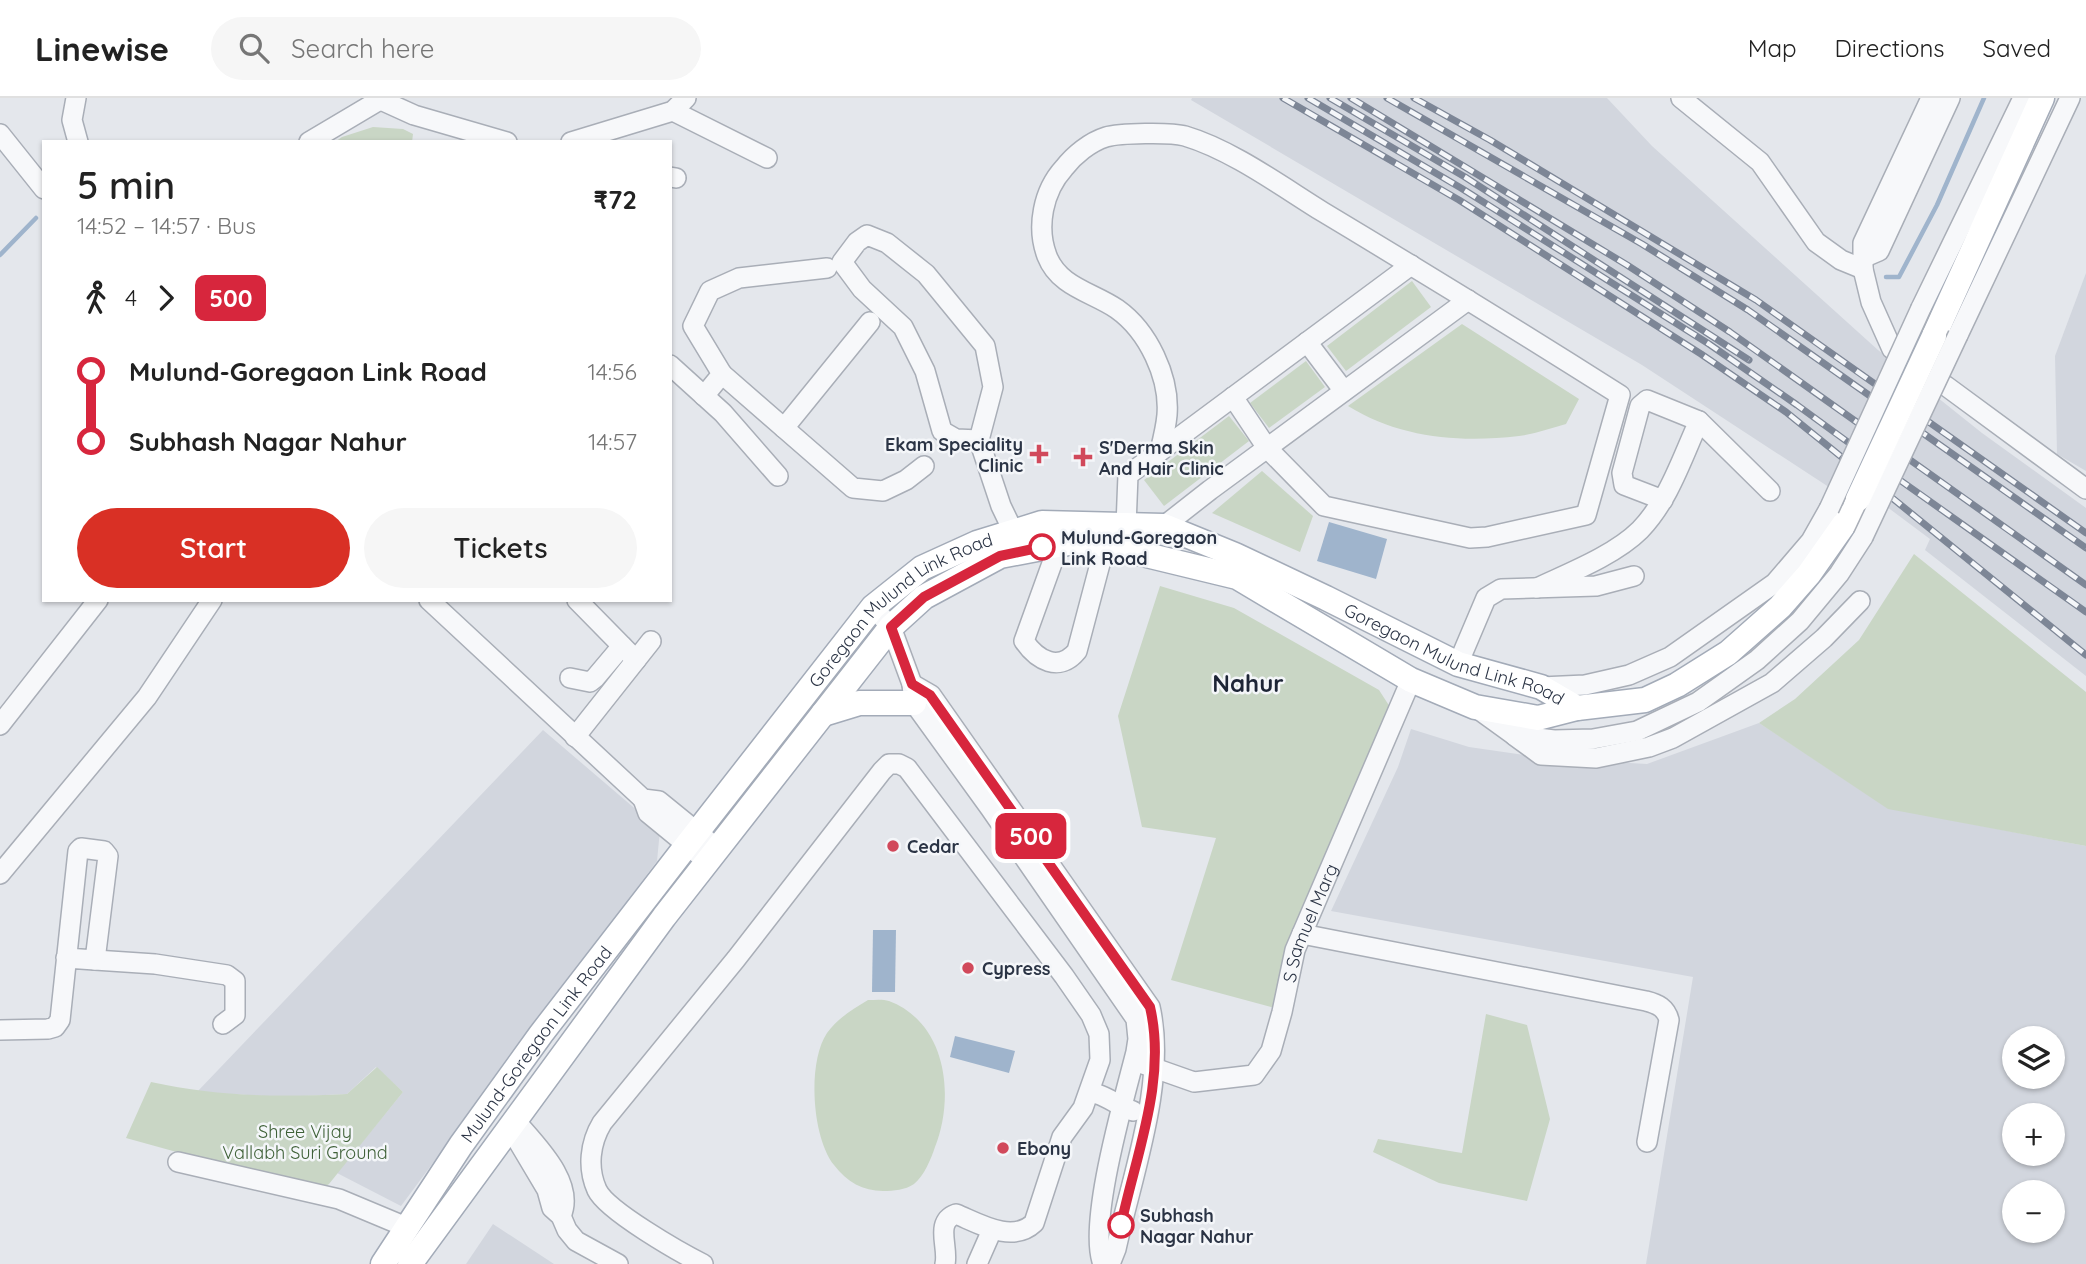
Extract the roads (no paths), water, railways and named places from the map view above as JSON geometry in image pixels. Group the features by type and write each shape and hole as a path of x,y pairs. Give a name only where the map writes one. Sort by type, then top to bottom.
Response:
{"main road":[{"path":"1577,708 1645,700 1677,685 1728,653 1780,607 1809,574 1854,510 1946,335 2035,100"},
{"name":"Goregaon Mulund Link Road","path":"693,838 873,607 922,568 976,543 1042,523 1164,526 1315,592 1458,664 1541,687 1577,708"},
{"name":"Goregaon Mulund Link Road","path":"713,855 891,627 924,597 1000,556 1059,544 1079,541 1105,545 1237,577 1411,680 1475,707 1538,719 1577,708"},
{"path":"823,714 859,703 913,694"},
{"name":"Mulund-Goregaon Link Road","path":"383,1264 541,1034 693,838"},
{"name":"Mulund-Goregaon Link Road","path":"410,1264 664,917 713,855"}],"street":[{"path":"76,98 72,120 77,140"},
{"path":"1681,98 1760,162 1816,242 1842,260 1864,263 1879,251 1950,98"},
{"path":"1931,98 1863,243 1871,302 1892,349 1947,386 2086,489"},
{"path":"1514,735 1554,740 1593,739 1637,732 1698,702 1757,660 1800,621 1839,574 1863,537 1946,335 2070,98"},
{"path":"312,140 382,99 436,123 500,140"},
{"path":"1541,687 1585,685 1629,675 1670,657 1775,583 1811,541 1829,509 1921,308 2035,100"},
{"path":"577,140 679,105 767,158"},
{"path":"0,134 42,186"},
{"path":"1160,451 1167,413 1162,373 1145,338 1118,310 1062,279 1048,258 1041,232 1043,208 1058,174 1075,155 1106,137 1183,135 1222,151 1411,264 1620,395 1586,515 1487,537 1470,538 1324,506 1267,448 1233,397"},
{"path":"979,440 956,439 942,431 925,371 902,327 862,289 842,262 857,242 867,235 887,243 926,274 985,346 993,387 979,440 1013,531"},
{"path":"1126,526 1128,475 1411,264"},
{"path":"827,268 739,278 710,290 693,326 722,374 853,488 883,491 906,480 924,466"},
{"path":"1164,526 1468,300"},
{"path":"784,428 870,322"},
{"path":"1307,342 1344,391"},
{"path":"672,367 723,413 778,476"},
{"path":"704,396 722,374"},
{"path":"1663,500 1624,485 1622,473 1640,406 1647,400 1699,421 1770,491"},
{"path":"1537,588 1617,547 1639,531 1663,500 1699,421"},
{"path":"1059,544 1024,641 1032,652 1044,661 1061,664 1077,652 1105,545"},
{"path":"1458,664 1486,598 1501,589 1596,586 1634,576"},
{"path":"1475,707 1541,755 1596,758 1649,747 1708,721 1772,683 1824,638 1860,600"},
{"path":"0,725 81,602"},
{"path":"0,706 26,682 96,602"},
{"path":"0,874 148,697 211,602"},
{"path":"431,602 643,799 648,813 693,838 713,855"},
{"path":"579,602 636,660"},
{"path":"873,607 891,627 913,694 997,802 1129,993 1138,1039 1106,1178 1099,1222 1098,1254 1103,1264"},
{"path":"575,737 651,641"},
{"path":"570,678 590,682 622,646"},
{"path":"595,678 610,692"},
{"name":"S Samuel Marg","path":"1134,1060 1194,1083 1254,1075 1271,1051 1295,950 1411,680"},
{"path":"703,1264 673,1249 607,1202 598,1191 591,1155 594,1137 602,1123 736,959 889,764 899,764 907,768 1032,931 1091,1015 1099,1034 1100,1060 1083,1108 1062,1136 1034,1223 1021,1230 992,1230 956,1214 951,1216 943,1227 944,1264"},
{"path":"0,1030 48,1029 55,1027 60,1020 78,851 81,848 104,851 108,856 95,960"},
{"path":"1302,934 1646,1001 1662,1007 1669,1020 1647,1142"},
{"path":"66,958 155,964 227,975 235,981 236,1008 235,1015 223,1024"},
{"path":"1110,1264 1116,1249 1147,1116 1155,1069 1154,1026 1150,1007 1129,993"},
{"path":"1095,1101 1104,1112 1123,1108 1147,1116"},
{"path":"512,1123 547,1190 552,1209 561,1216 567,1230 576,1241 618,1264"},
{"path":"178,1162 339,1199 406,1227"},
{"path":"977,1264 992,1230"}],"water":[{"path":"1329,522 1387,539 1376,579 1317,561"},
{"path":"873,930 896,930 895,992 872,992"},
{"path":"955,1036 1015,1051 1009,1073 950,1057"}],"waterway":[{"path":"1886,277 1899,277 1937,205 1984,98"},
{"path":"0,255 36,218"}],"railway":[{"path":"1283,98 1459,200 1701,354 1786,412 2086,655"},
{"path":"1308,98 1461,188 1709,344 2086,612"},
{"path":"1330,98 1465,177 1749,360"},
{"path":"1351,98 1627,265 1730,332 2086,585"},
{"path":"1387,98 1642,244 1748,310 2086,548"},
{"path":"1414,98 1490,140 1756,300 2086,533"}],"place":[{"name":"Ekam Speciality Clinic","path":"1039,454"},
{"name":"S'Derma Skin And Hair Clinic","path":"1083,457"},
{"name":"Mulund-Goregaon Link Road","path":"1042,547"},
{"name":"Cedar","path":"893,846"},
{"name":"Cypress","path":"968,968"},
{"name":"Ebony","path":"1003,1148"},
{"name":"Subhash Nagar Nahur","path":"1121,1225"}],"district":[{"name":"Nahur","path":"1248,683"}],"park label":[{"name":"Shree Vijay Vallabh Suri Ground","path":"305,1141"}]}
